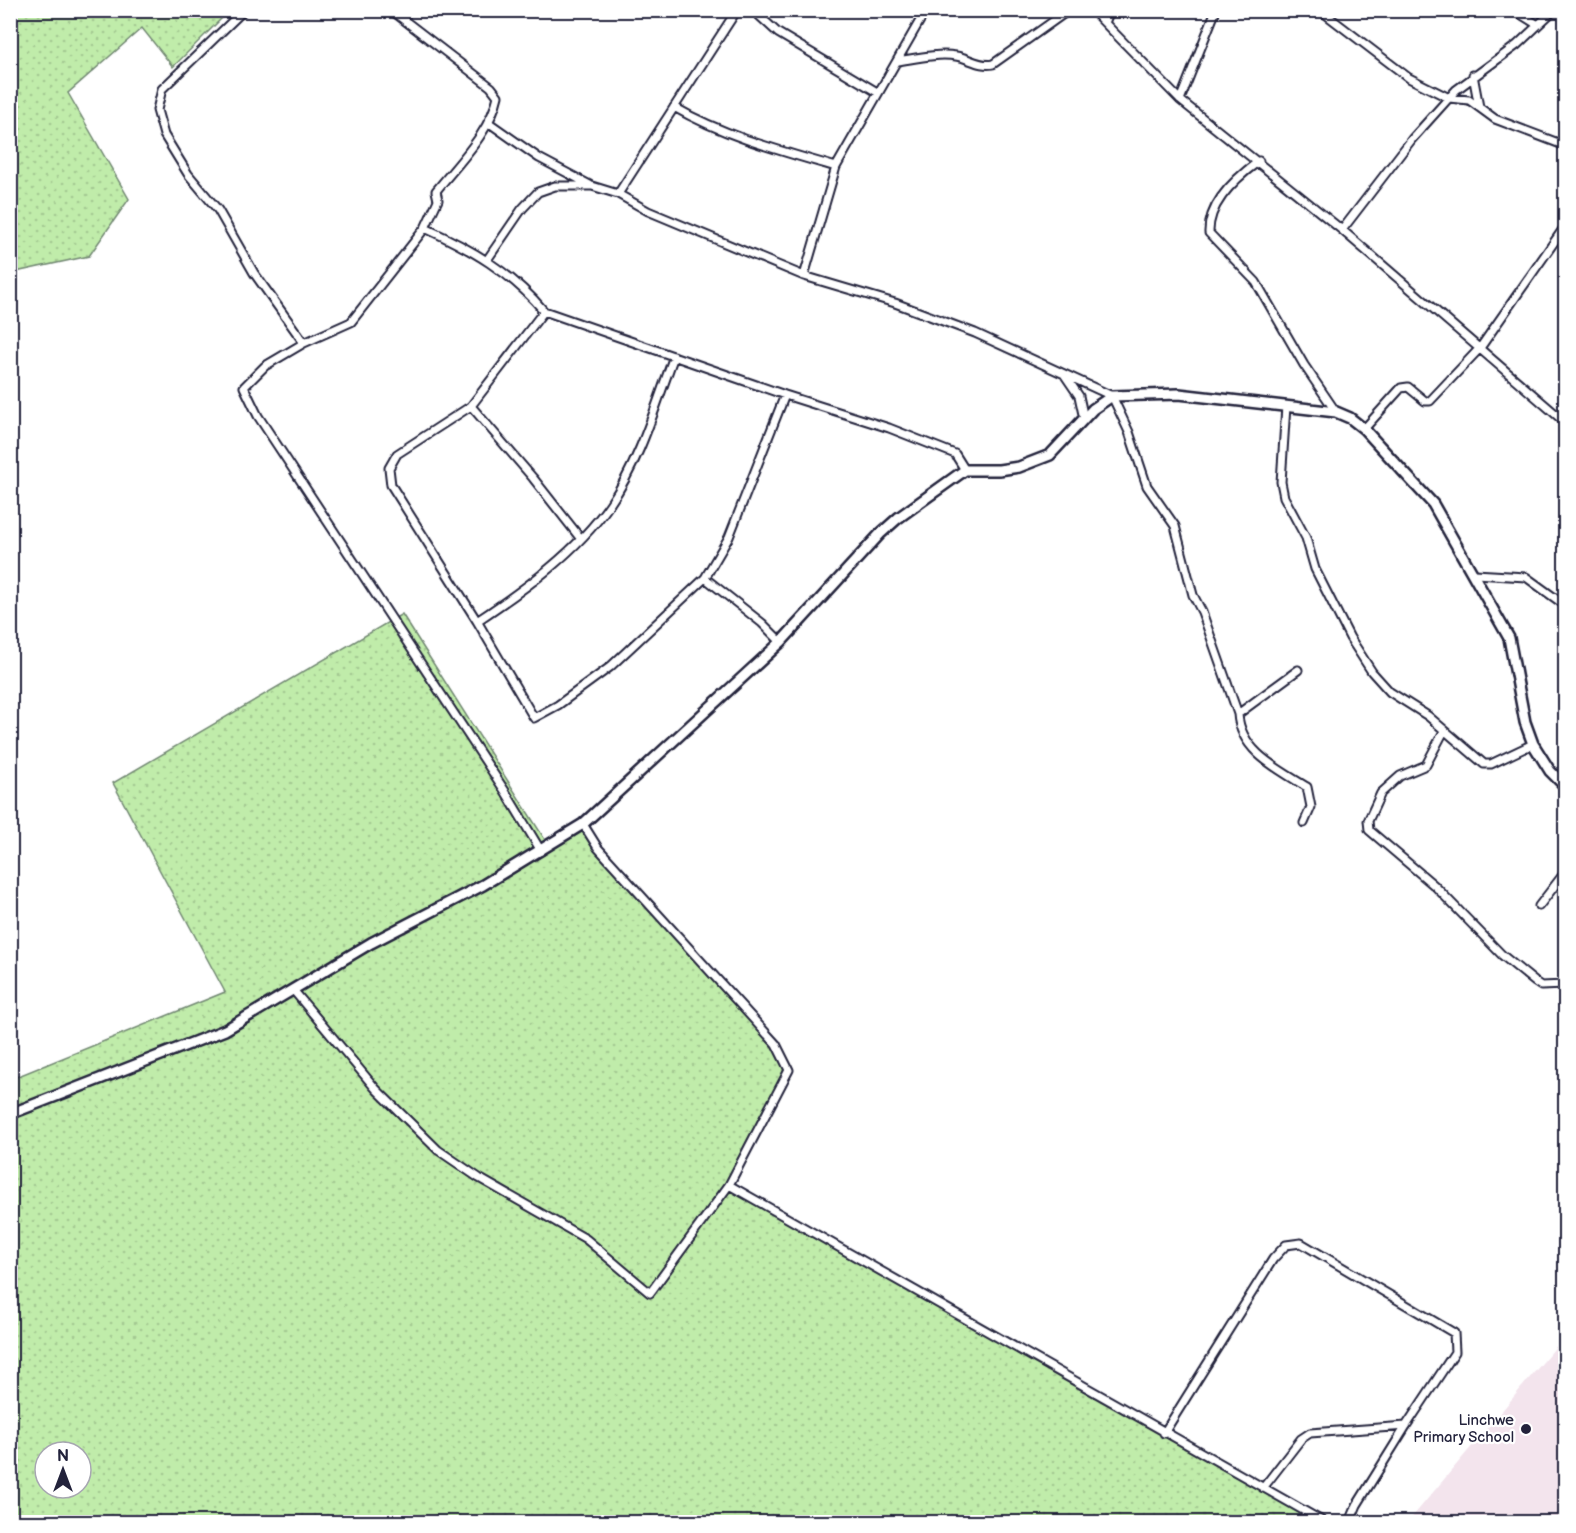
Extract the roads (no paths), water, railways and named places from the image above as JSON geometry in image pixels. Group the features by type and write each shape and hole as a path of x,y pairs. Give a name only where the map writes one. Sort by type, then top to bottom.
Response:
{"street":[{"path":"244,10 162,89 157,110 165,135 188,174 218,210 254,273 304,343"},
{"path":"390,10 491,87 498,96 488,122 483,132 436,191 438,200 425,228 351,322 304,343 265,366 244,387 247,396 505,790 541,851"},
{"path":"618,194 737,10"},
{"path":"753,10 778,33 877,92"},
{"path":"804,276 836,167 926,10"},
{"path":"898,61 940,55 957,56 988,65 993,64 1069,10"},
{"path":"1092,10 1180,100 1259,161 1342,230 1566,423"},
{"path":"1105,24 1110,10"},
{"path":"1180,100 1216,10"},
{"path":"1320,10 1409,78 1449,98 1469,100 1495,119 1566,146"},
{"path":"1514,10 1538,25"},
{"path":"1342,230 1412,139 1449,98 1473,75 1518,45 1554,10"},
{"path":"1473,75 1479,107"},
{"path":"674,107 715,128 772,149 836,167"},
{"path":"488,122 538,158 592,186 618,194 648,211 804,276 933,316 1063,372 1112,396 1179,394 1336,412 1350,418 1364,429 1433,504 1475,574 1509,638 1525,722 1533,744 1550,771 1566,787"},
{"path":"1259,161 1234,180 1222,196 1209,233 1256,282 1304,365 1336,412"},
{"path":"487,260 522,209 538,192 555,186 592,186"},
{"path":"1364,429 1401,388 1408,387 1425,401 1430,401 1480,348 1566,225"},
{"path":"425,228 462,244 487,260 517,281 544,311 785,395 889,428 955,454 965,470"},
{"path":"544,311 471,406 397,454 389,468 391,485 477,621 534,718 558,705 610,667 705,578 729,537 785,395"},
{"path":"477,621 518,594 581,539 616,494 634,459 674,356"},
{"path":"1063,372 1079,396 1084,419"},
{"path":"10,1114 200,1042 294,991 371,943 483,885 583,824 781,642 880,534 898,518 965,470 999,470 1035,462 1050,455 1084,419 1112,396"},
{"path":"1112,396 1129,432 1147,486 1175,526 1193,595 1202,612 1238,714 1239,726 1244,738 1260,756 1306,787 1311,807 1304,823"},
{"path":"471,406 533,478 581,539"},
{"path":"1286,406 1282,488 1309,546 1315,568 1350,638 1372,672 1390,692 1428,716 1484,764 1491,764 1533,744"},
{"path":"1475,574 1526,577 1566,606"},
{"path":"705,578 762,623 781,642"},
{"path":"1238,714 1298,670"},
{"path":"1444,732 1426,765 1400,776 1381,793 1368,821 1369,830 1435,886 1502,955 1535,982 1541,986 1566,985"},
{"path":"294,991 376,1089 438,1150 479,1178 586,1239 650,1293 729,1185 789,1070 787,1061 776,1044 598,848 583,824"},
{"path":"1539,906 1566,871"},
{"path":"729,1185 1324,1522"},
{"path":"1164,1433 1273,1259 1286,1245 1301,1243 1454,1333 1455,1352 1356,1504 1350,1522"},
{"path":"1263,1488 1301,1439 1310,1433 1406,1426"}],"place":[{"name":"Linchwe Primary School","path":"1526,1429"}]}
